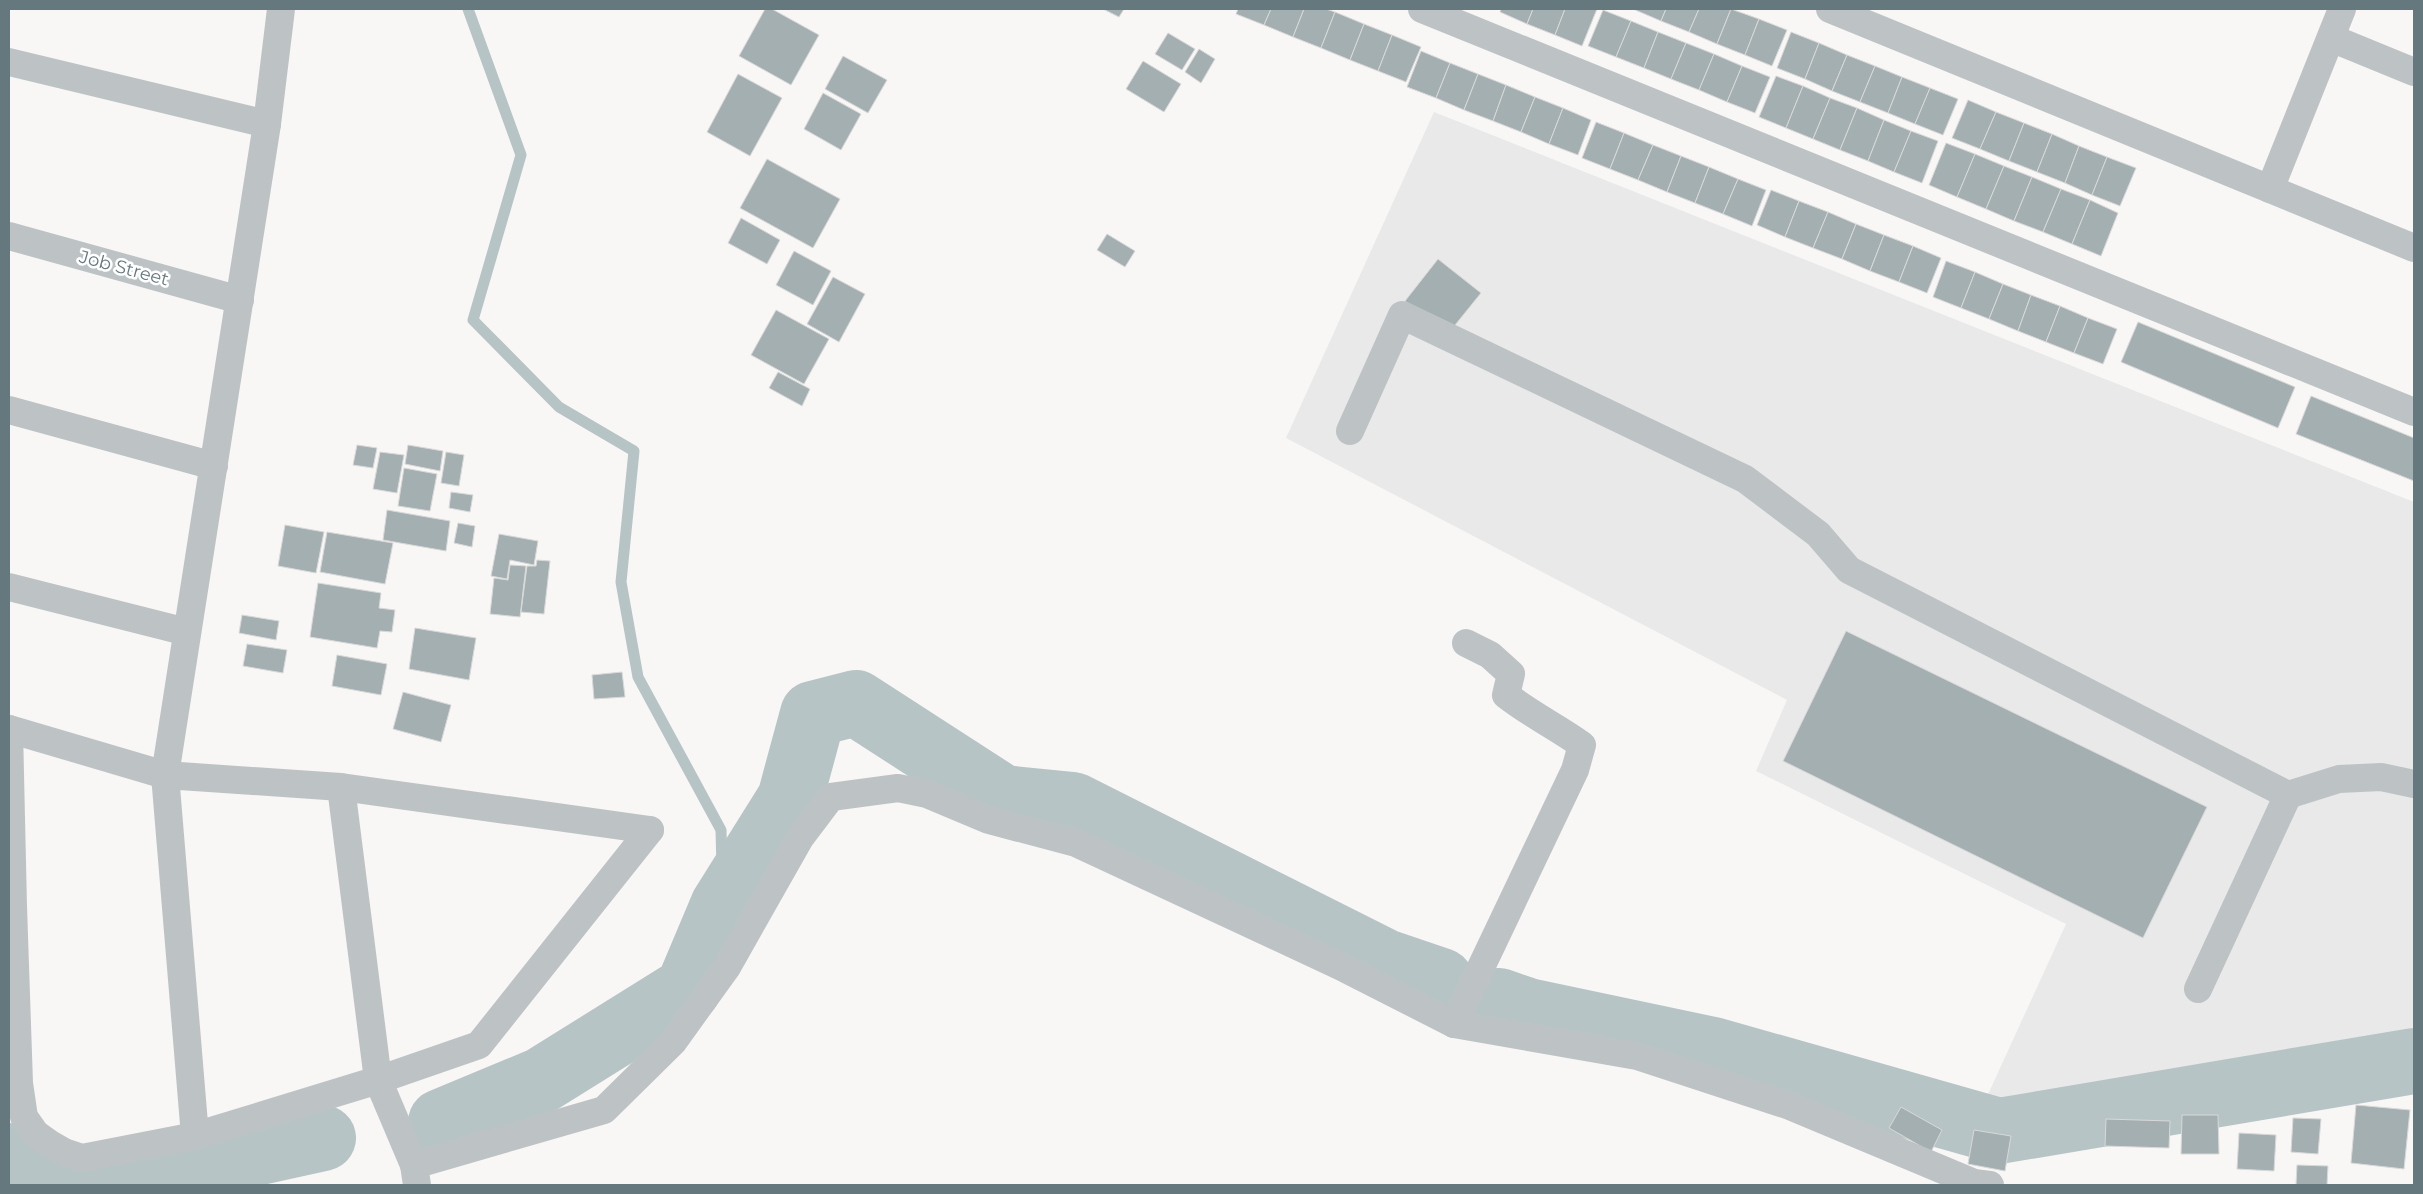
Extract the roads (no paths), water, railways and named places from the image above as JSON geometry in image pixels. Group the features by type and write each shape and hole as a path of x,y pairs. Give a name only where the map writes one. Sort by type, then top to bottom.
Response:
{"street":[{"path":"195,1136 165,775 268,124 282,14 281,9"},
{"path":"1422,9 2414,412"},
{"path":"1830,9 2414,248"},
{"path":"2270,189 2342,9"},
{"path":"2330,38 2414,72"},
{"path":"9,62 268,124"},
{"name":"Job Street","path":"9,236 240,300"},
{"path":"1350,431 1402,315 1745,479 1818,534 1849,570 2288,796 2339,779 2382,777 2414,784"},
{"path":"9,410 214,466"},
{"path":"9,587 187,632"},
{"path":"1454,1024 1575,770 1582,745 1564,732 1528,712 1506,695 1511,674 1490,655 1466,642"},
{"path":"9,729 165,775 341,786 650,830 479,1046 378,1080 195,1136 82,1158 50,1144 36,1134 24,1117 14,1082 9,729"},
{"path":"341,786 378,1080 416,1175 604,1110 674,1042 727,967 800,838 831,797 898,788 927,794 989,820 1076,843 1340,966 1454,1024 1637,1056 1790,1106 1974,1183 1990,1185"},
{"path":"2198,988 2288,796"}],"waterway":[{"path":"468,9 521,155 473,320 559,407 634,451 621,582 638,677 721,830 723,906"},
{"path":"441,1122 542,1080 688,989 723,906 790,799 813,714 856,703 1003,798 1073,805 1385,962 1441,981"},
{"path":"1499,1001 1528,1011 1713,1050 1999,1131 2414,1061"},
{"path":"110,1185 323,1138"},
{"path":"9,1156 34,1174 48,1181 63,1185"}]}
